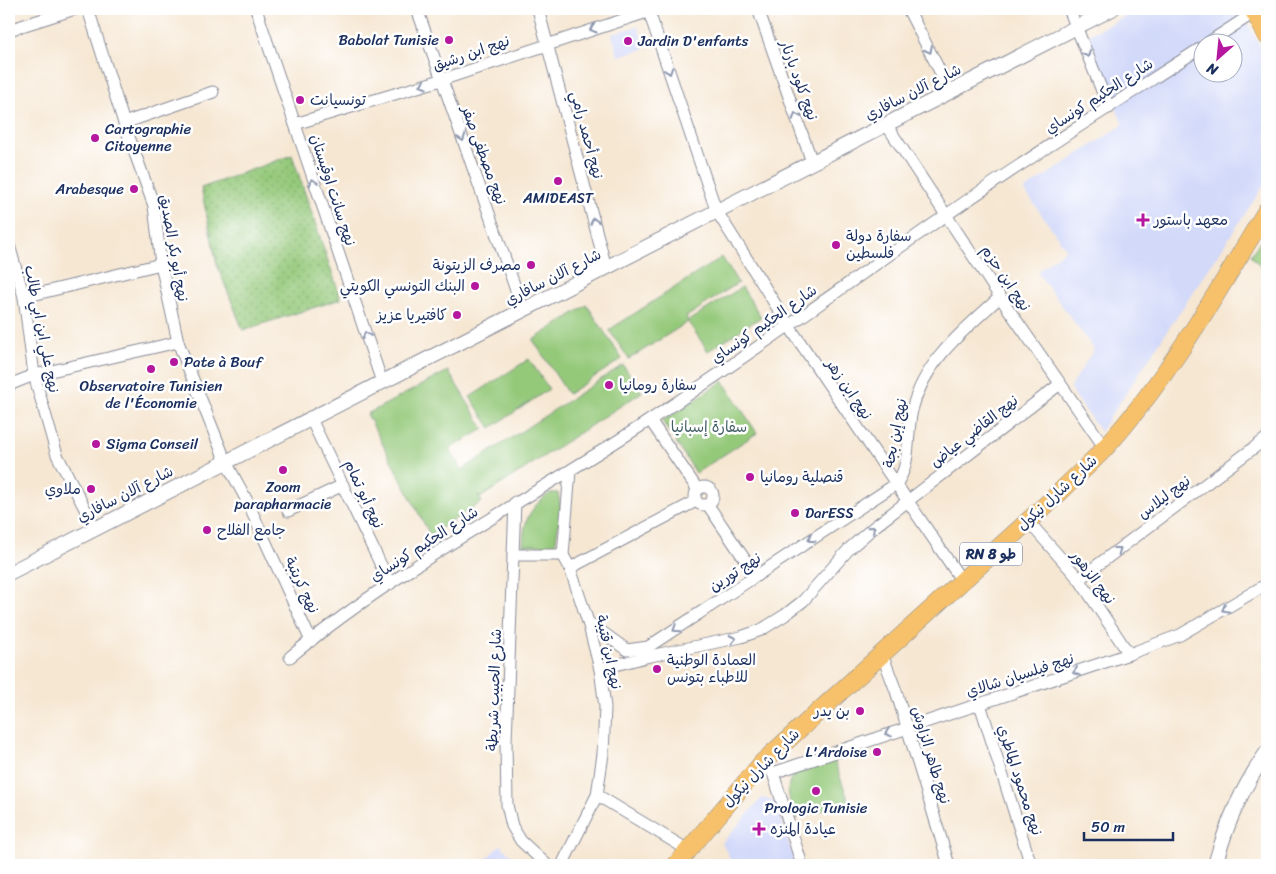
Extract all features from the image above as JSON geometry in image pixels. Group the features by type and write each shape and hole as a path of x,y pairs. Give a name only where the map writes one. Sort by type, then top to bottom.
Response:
{"main road":[{"path":"1258,15 1267,36"},
{"name":"شارع شارل نيكول","path":"676,865 688,850 768,768 882,654 1105,448 1146,395 1204,313 1267,210"}],"street":[{"path":"9,30 75,9"},
{"name":"نهج أبو بكر الصديق","path":"88,9 124,123 154,206 161,264 178,342 226,462"},
{"name":"نهج سانت اوقيستان","path":"256,9 382,382"},
{"name":"نهج مصطفى صفر","path":"417,9 523,310"},
{"name":"نهج أحمد رامي","path":"538,9 606,268"},
{"name":"نهج كلود بارنار","path":"758,9 812,162"},
{"path":"908,9 950,91"},
{"path":"1069,9 1109,108"},
{"name":"شارع آلان سافاري","path":"9,573 310,417 1112,9"},
{"name":"نهج ابن رشيق","path":"295,124 441,80 651,10"},
{"name":"نهج ابن زهر","path":"651,10 716,210 789,326 962,581"},
{"path":"1227,32 1258,15"},
{"name":"شارع الحكيم كونساي","path":"290,657 350,610 515,502 570,471 650,420 789,326 947,214 1194,53"},
{"path":"124,123 213,92"},
{"name":"نهج ابن حزم","path":"886,124 1000,297 1105,448"},
{"name":"نهج علي ابن ابي طالب","path":"9,245 12,267 24,297 34,375 58,455 95,528"},
{"path":"24,297 161,264"},
{"name":"نهج إبن بجة","path":"896,484 903,475 906,464 912,410 930,370 945,348 1000,297"},
{"path":"9,385 34,375 178,342"},
{"name":"نهج القاضي عياض","path":"907,502 1060,384"},
{"name":"نهج أبو تمام","path":"310,417 390,584"},
{"path":"570,568 697,495 707,488 712,491 714,497 708,504 703,505 697,495 650,420"},
{"name":"نهج ليلاس","path":"1079,579 1267,438"},
{"name":"نهج كريتبة","path":"226,462 246,500 310,640"},
{"path":"513,555 563,555 570,471"},
{"name":"نهج تورين","path":"588,622 626,650 649,652 756,576 896,484"},
{"path":"288,512 343,485"},
{"name":"شارع الحبيب شريطة","path":"515,502 506,740 506,805 512,826 521,840 547,865"},
{"name":"نهج تورين","path":"600,670 649,652 741,637 761,630 786,615 821,582 849,549 907,502"},
{"path":"708,504 756,576"},
{"name":"نهج الزهور","path":"1028,521 1079,579 1129,654"},
{"name":"نهج ابن قتيبة","path":"562,865 597,795 603,754 605,707 600,670 588,622 570,568 563,555"},
{"name":"نهج فيلسيان شالاي","path":"768,768 980,704 1129,654 1180,635 1267,584"},
{"name":"نهج طاهر الزاوش","path":"882,654 896,691 949,865"},
{"name":"نهج محمود الماطري","path":"980,704 1031,865"},
{"path":"1215,865 1224,834 1247,780 1267,752"},
{"path":"768,768 802,865"},
{"path":"597,795 688,850"}],"shaded area":[{"name":"معهد باستور","path":"1139,9 1240,9 1267,59 1267,181 1100,432 1070,388 1094,349 1037,272 1066,249 1024,190 1123,125 1086,36"},
{"name":"Jardin D'enfants","path":"638,26 645,49 618,56 612,34"},
{"name":"عيادة المنزه","path":"762,798 772,800 776,804 796,865 733,865 722,843"},
{"path":"500,845 507,851 522,865 480,865"}],"green space":[{"path":"292,155 341,299 243,330 217,265 201,188"},
{"path":"1267,231 1267,275 1251,255"},
{"path":"722,257 738,283 686,317 688,321 742,287 761,317 708,351 688,322 629,359 609,330"},
{"path":"587,305 622,359 568,394 533,340"},
{"path":"529,359 549,389 491,428 470,397"},
{"path":"623,365 642,392 480,498 477,494 482,502 430,535 367,414 448,371 484,429 449,449 462,470"},
{"name":"سفارة إسبانيا","path":"723,381 757,433 696,473 662,421"},
{"path":"550,493 558,493 561,509 555,546 523,545 526,521 529,515 537,504"},
{"path":"833,757 849,802 794,819 788,791 789,782 799,771"}],"place":[{"name":"Babolat Tunisie","path":"449,40"},
{"name":"Jardin D'enfants","path":"628,41"},
{"name":"تونسيانت","path":"300,100"},
{"name":"Cartographie Citoyenne","path":"95,138"},
{"name":"AMIDEAST","path":"558,181"},
{"name":"Arabesque","path":"134,189"},
{"name":"معهد باستور","path":"1143,220"},
{"name":"سفارة دولة فلسطين","path":"836,245"},
{"name":"مصرف الزيتونة","path":"531,265"},
{"name":"البنك التونسي الكويتي","path":"475,286"},
{"name":"كافتيريا عزيز","path":"457,315"},
{"name":"Pate à Bouf","path":"174,362"},
{"name":"Observatoire Tunisien de l'Économie","path":"151,369"},
{"name":"سفارة رومانيا","path":"609,385"},
{"name":"Sigma Conseil","path":"96,444"},
{"name":"Zoom parapharmacie","path":"283,470"},
{"name":"قنصلية رومانيا","path":"750,477"},
{"name":"ملاوي","path":"91,489"},
{"name":"DarESS","path":"795,513"},
{"name":"جامع الفلاح","path":"207,530"},
{"name":"العمادة الوطنية للاطباء بتونس","path":"657,669"},
{"name":"بن يدر","path":"860,711"},
{"name":"L'Ardoise","path":"877,752"},
{"name":"Prologic Tunisie","path":"816,791"},
{"name":"عيادة المنزه","path":"759,829"}]}
